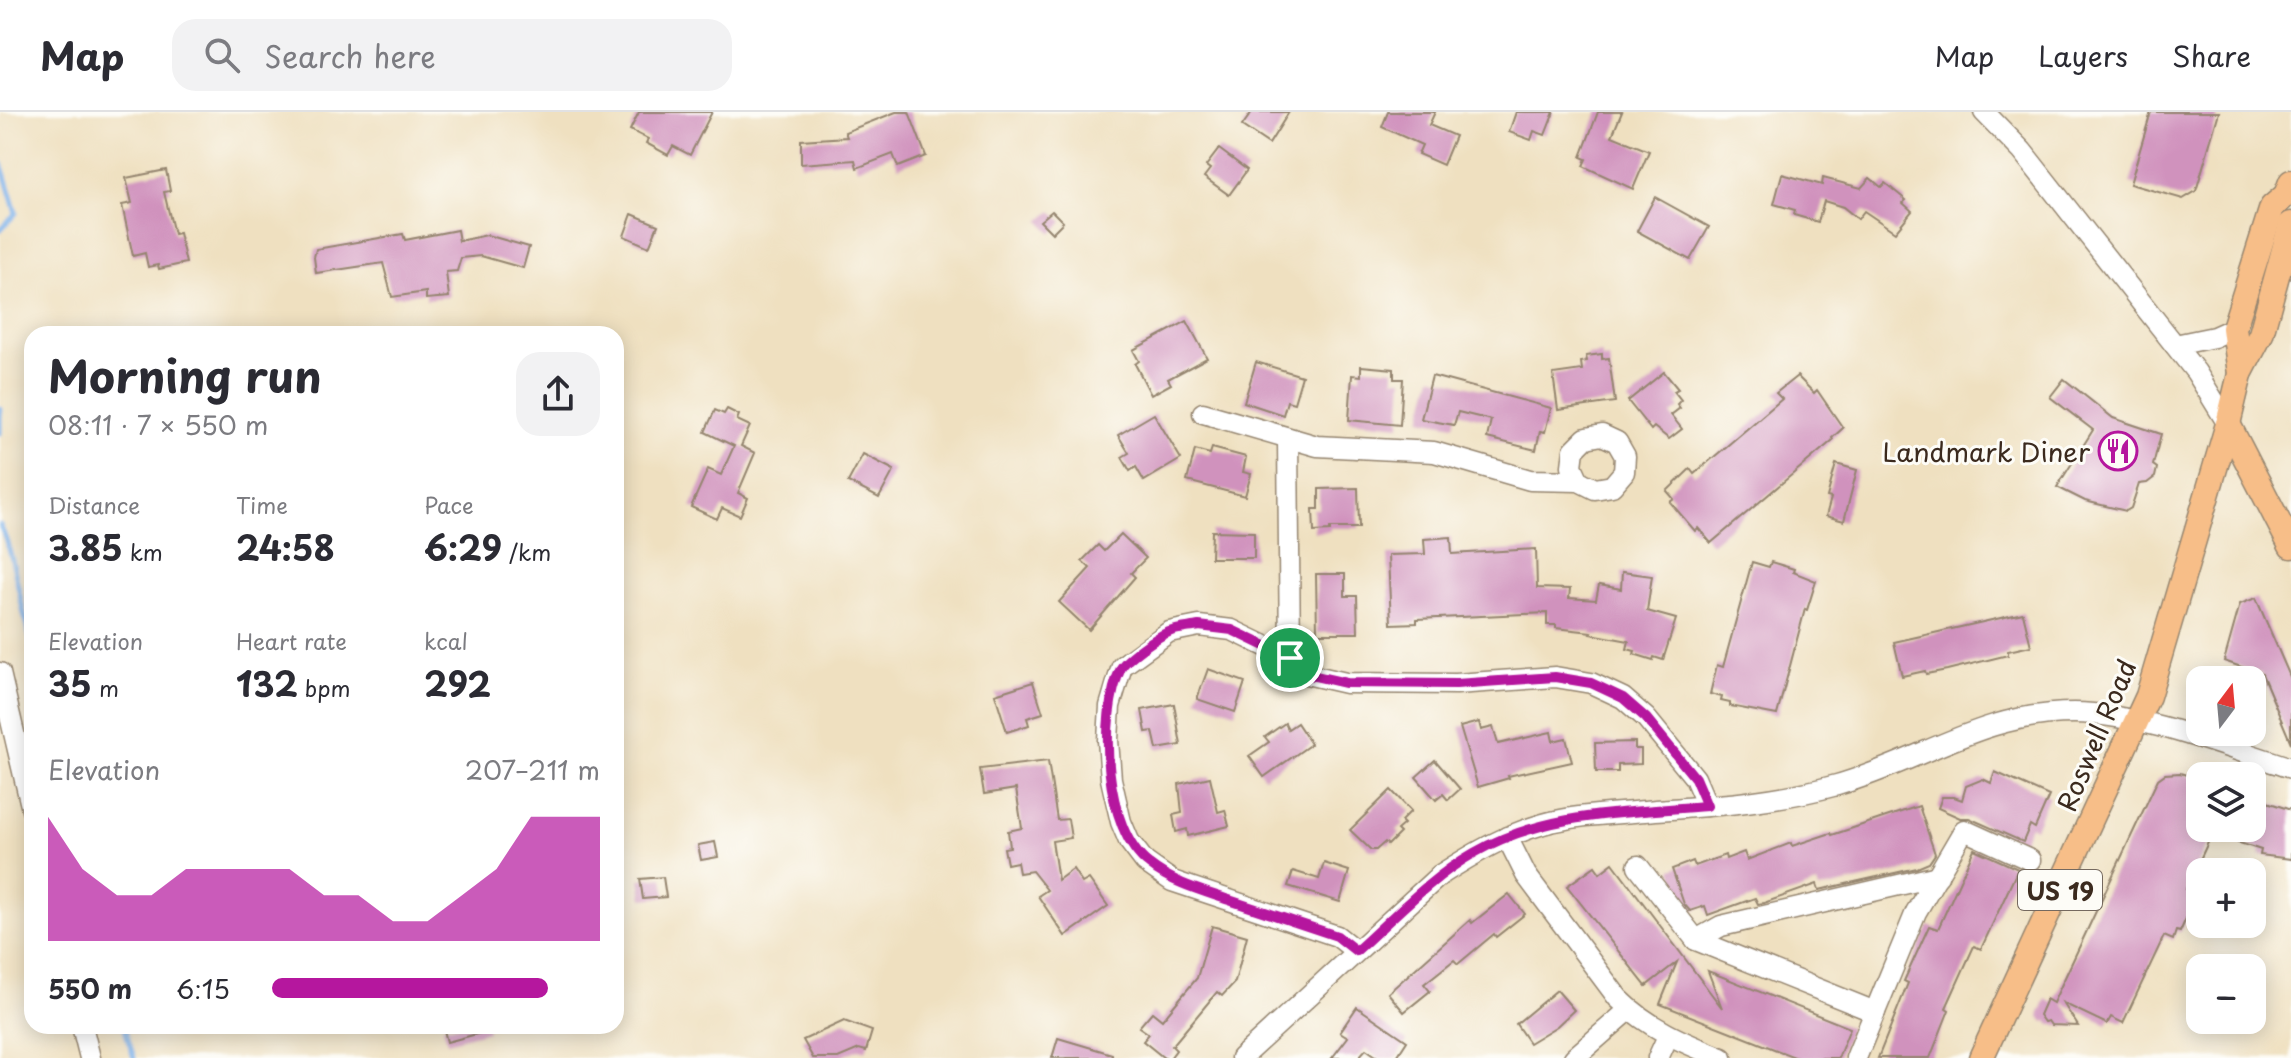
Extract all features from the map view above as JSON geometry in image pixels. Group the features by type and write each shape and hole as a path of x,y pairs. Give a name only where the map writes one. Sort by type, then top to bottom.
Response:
{"main road":[{"name":"Roswell Road","path":"2240,374 2234,328 2272,207 2289,194"},
{"name":"Roswell Road","path":"1981,1058 2148,696 2240,374 2261,334 2291,224"},
{"path":"2228,424 2291,546"}],"street":[{"path":"1984,112 2022,151 2175,345 2228,424"},
{"path":"2175,345 2214,337 2234,328"},
{"path":"1203,413 1317,446 1434,452 1530,480 1579,481"},
{"path":"1288,438 1290,658"},
{"path":"1356,951 1337,936 1172,881 1145,862 1129,841 1111,779 1108,740 1110,706 1122,666 1141,649 1169,632 1199,626 1232,630 1290,658 1302,673 1346,683 1456,684 1555,677 1591,683 1623,698 1646,718 1695,778 1707,806"},
{"path":"0,673 24,776"},
{"path":"1241,1058 1440,875 1474,853 1543,824 1577,817 1791,795 1881,770 1969,732 2013,719 2074,713 2136,720 2291,768"},
{"path":"1856,1058 1916,912 1964,830 2030,860"},
{"path":"1507,837 1526,875 1629,1010 1668,1036 1722,1058"},
{"path":"1638,866 1696,940 1875,1012"},
{"path":"1696,940 1721,926 1938,876"},
{"path":"1574,1058 1629,1010"},
{"path":"84,1034 90,1058"},
{"path":"1658,1058 1668,1036"}],"building":[{"path":"639,112 712,112 690,155 673,146 668,155 630,130"},
{"path":"896,112 909,112 926,156 898,167 893,154 857,168 855,160 801,164 801,140 847,137 845,132"},
{"path":"1252,112 1289,112 1269,144 1242,126"},
{"path":"1388,112 1435,112 1429,125 1455,136 1443,165 1418,154 1422,145 1382,127"},
{"path":"1516,112 1554,112 1545,135 1534,131 1531,140 1509,132"},
{"path":"1598,112 1622,112 1612,136 1649,151 1633,189 1583,166 1586,159 1581,157"},
{"path":"2151,112 2219,112 2196,191 2183,199 2130,184"},
{"path":"1219,149 1247,170 1229,195 1204,177 1210,169 1206,166"},
{"path":"166,170 170,191 164,192 174,234 179,233 186,263 159,269 158,265 148,267 145,253 133,256 122,205 132,203 126,178"},
{"path":"1782,174 1822,185 1823,178 1861,188 1870,178 1881,187 1885,183 1906,200 1903,203 1912,211 1895,232 1864,211 1858,219 1843,207 1824,201 1818,222 1794,215 1795,210 1774,204"},
{"path":"1655,197 1709,227 1690,260 1637,231"},
{"path":"1052,211 1063,222 1052,233 1040,221"},
{"path":"632,214 658,225 649,247 624,236"},
{"path":"457,230 459,241 487,235 529,247 523,268 481,256 461,258 457,271 446,272 449,297 426,299 426,292 392,297 383,263 316,273 316,249 403,234 405,240"},
{"path":"1187,321 1207,358 1168,379 1171,384 1151,395 1135,364 1139,361 1133,350"},
{"path":"1602,354 1602,359 1609,358 1615,402 1558,410 1553,374 1582,370 1581,362 1587,361 1586,356"},
{"path":"1256,362 1302,376 1294,403 1287,401 1283,415 1244,402"},
{"path":"1361,366 1394,369 1394,379 1403,379 1400,425 1349,420 1352,375 1361,376"},
{"path":"1664,372 1678,389 1674,391 1681,400 1677,404 1680,408 1671,415 1682,429 1669,439 1654,427 1651,430 1628,401"},
{"path":"1432,376 1551,408 1545,432 1540,431 1536,450 1487,438 1491,420 1458,412 1454,425 1421,419"},
{"path":"1797,376 1814,393 1817,390 1843,428 1833,440 1711,543 1698,528 1695,531 1670,502 1674,499 1667,491 1690,469 1694,474 1782,399 1776,393"},
{"name":"Landmark Diner","path":"2064,379 2113,418 2161,434 2153,465 2157,468 2155,477 2139,484 2131,508 2126,511 2085,501 2057,487 2093,430 2050,397"},
{"path":"727,409 739,415 737,420 750,426 741,446 755,453 738,493 748,498 740,516 722,508 717,519 691,507 708,469 721,475 734,446 705,432 715,410 724,414"},
{"path":"1154,414 1181,459 1144,481 1136,467 1130,471 1122,457 1129,453 1118,435"},
{"path":"1212,448 1246,457 1243,472 1251,474 1245,496 1187,481 1195,450 1210,454"},
{"path":"863,454 894,470 879,498 848,482"},
{"path":"1836,464 1857,470 1844,521 1826,516 1831,498 1827,497"},
{"path":"1358,488 1359,528 1330,528 1330,531 1314,532 1313,509 1319,509 1319,489"},
{"path":"1212,531 1254,532 1254,558 1211,558"},
{"path":"1121,534 1146,558 1131,573 1135,577 1089,630 1059,602 1090,568 1082,561 1098,545 1104,551"},
{"path":"1451,537 1452,554 1536,549 1537,588 1570,589 1569,598 1596,600 1599,585 1621,589 1622,572 1652,576 1647,611 1676,619 1663,660 1634,654 1635,651 1627,649 1629,641 1547,625 1547,613 1417,619 1417,623 1391,624 1388,555 1425,554 1424,539"},
{"path":"1752,562 1769,567 1771,562 1794,569 1793,572 1816,581 1805,609 1777,715 1730,706 1730,703 1721,701 1722,697 1710,694 1717,665 1723,667"},
{"path":"1316,574 1345,574 1345,596 1357,596 1358,633 1317,633"},
{"path":"2256,598 2291,679 2291,743 2266,684 2266,666 2239,666 2224,661 2240,604"},
{"path":"2023,613 2031,646 1947,670 1902,676 1894,642"},
{"path":"1208,669 1245,682 1235,712 1197,699"},
{"path":"1033,682 1043,713 1027,718 1029,725 1007,732 995,694"},
{"path":"1174,704 1181,745 1157,749 1153,731 1146,732 1142,710"},
{"path":"1479,722 1481,730 1493,727 1498,744 1551,732 1553,741 1566,738 1572,762 1508,776 1478,787 1460,727"},
{"path":"1285,723 1288,729 1297,723 1311,744 1264,777 1249,756 1269,742 1265,737"},
{"path":"1635,742 1635,749 1641,749 1641,764 1618,765 1618,772 1596,772 1595,743"},
{"path":"1435,760 1460,789 1448,800 1443,794 1436,800 1416,777"},
{"path":"1048,761 1057,820 1068,819 1071,838 1052,841 1058,880 1073,869 1082,883 1089,879 1108,906 1065,936 1038,896 1047,890 1032,871 1019,873 1017,862 1007,864 1004,848 1010,847 1008,831 1022,828 1016,789 984,794 980,769"},
{"path":"1995,772 2049,796 2035,828 2030,825 2023,842 1938,808 1942,797 1962,800 1966,786 1983,779 1991,783"},
{"path":"2165,774 2186,775 2186,842 2208,842 2201,858 2186,858 2186,919 2180,932 2176,931 2173,940 2164,936 2123,1023 2111,1017 2107,1024 2063,1003 2078,1026 2044,1022 2039,1015 2046,999 2053,1003 2158,779"},
{"path":"1210,777 1218,812 1225,810 1229,826 1188,836 1187,829 1176,832 1173,815 1182,813 1179,784"},
{"path":"1391,790 1411,811 1401,821 1404,824 1397,830 1400,833 1388,845 1385,842 1376,850 1371,850 1350,830"},
{"path":"2266,802 2291,810 2291,859 2260,855 2261,850 2236,842 2266,842"},
{"path":"1919,806 1935,854 1929,863 1917,868 1819,890 1817,884 1764,903 1758,904 1755,898 1708,915 1705,906 1690,911 1684,904 1672,869 1693,861 1695,866 1744,852 1747,860 1791,843 1792,846 1832,835"},
{"path":"715,842 718,857 701,860 698,845"},
{"path":"1974,849 2018,869 1981,949 1974,946 1946,1008 1949,1010 1930,1058 1878,1058 1908,983 1904,981 1929,926 1938,929"},
{"path":"1324,863 1349,871 1340,902 1288,886 1293,871 1319,879"},
{"path":"1613,863 1722,1008 1708,971 1850,1028 1838,1058 1797,1058 1660,1004 1677,962 1646,986 1567,886 1595,866 1600,873"},
{"path":"663,877 666,897 643,899 640,879"},
{"path":"1509,894 1525,914 1496,937 1494,934 1458,964 1454,960 1424,984 1430,991 1404,1012 1388,993 1470,920 1472,923"},
{"path":"1212,926 1247,936 1235,982 1222,996 1217,992 1172,1046 1176,1050 1170,1058 1164,1058 1143,1041 1149,1034 1139,1027 1152,1012 1162,1020 1197,978"},
{"path":"1557,990 1574,1010 1557,1026 1529,1043 1516,1024"},
{"path":"1357,1007 1407,1041 1396,1058 1379,1058 1366,1049 1358,1058 1332,1058 1348,1037 1340,1032"},
{"path":"844,1021 872,1031 866,1051 859,1049 838,1058 813,1058 803,1040"},
{"path":"445,1034 477,1034 447,1042"},
{"path":"1058,1038 1112,1054 1112,1058 1052,1058"}],"waterway":[{"path":"0,159 16,213 0,230"},
{"path":"0,408 0,433"},
{"path":"0,525 24,614"},
{"path":"126,1034 134,1058"}],"place":[{"name":"Landmark Diner","path":"2118,451"}],"route":[{"path":"1199,626 1232,630 1290,658 1302,673 1346,683 1456,684 1555,677 1591,683 1623,698 1646,718 1695,778 1707,806 1577,817 1543,824 1507,837 1440,875 1356,951 1337,936 1172,881 1145,862 1129,841 1111,779 1108,740 1110,706 1122,666 1141,649 1169,632 1199,626"}]}
